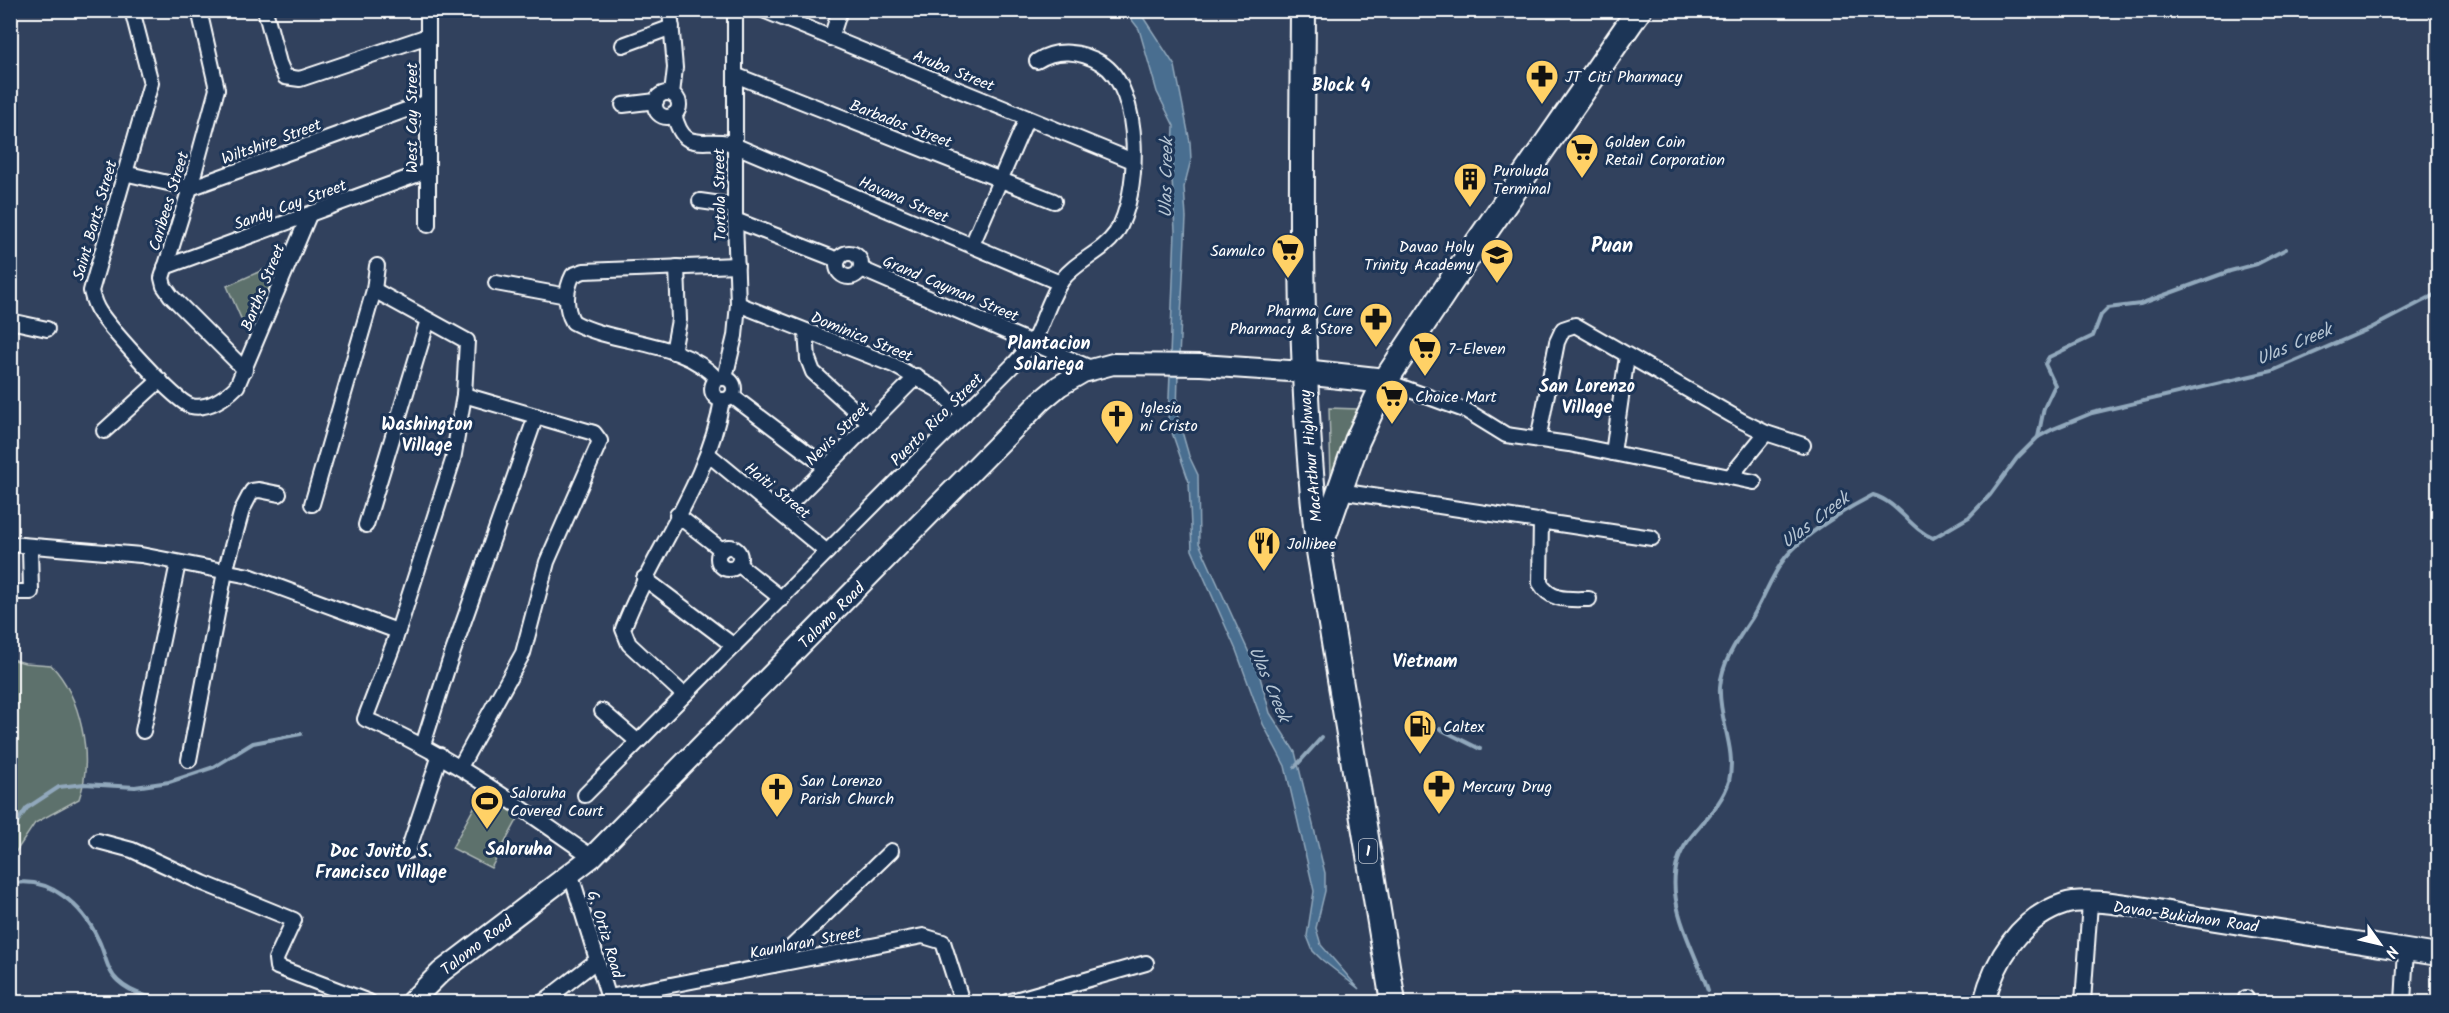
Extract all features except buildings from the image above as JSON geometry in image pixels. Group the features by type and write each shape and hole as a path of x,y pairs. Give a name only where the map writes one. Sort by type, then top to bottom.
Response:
{"highway":[{"name":"MacArthur Highway","path":"1303,10 1304,372 1310,477 1319,551 1393,1002"},
{"path":"1319,551 1360,433 1385,381 1455,274 1639,10"},
{"path":"1304,372 1385,381"}],"street":[{"name":"Saint Barts Street","path":"132,10 150,83 91,291 93,301 108,324 180,399 198,407 225,398 237,387 245,370"},
{"name":"Caribees Street","path":"199,10 217,89 162,278 164,286 245,370"},
{"path":"265,10 279,63 284,75 291,80 428,36"},
{"name":"West Cay Street","path":"428,10 428,225"},
{"path":"670,10 675,77 672,94 678,104 674,114 667,116 660,114 655,108 656,101 660,95 672,94"},
{"name":"Tortola Street","path":"721,379 735,336 738,304 735,220 735,10"},
{"name":"Aruba Street","path":"763,10 1133,161"},
{"path":"831,38 840,10"},
{"path":"623,45 672,27"},
{"name":"Puerto Rico Street","path":"585,795 1015,363 1033,341 1060,283 1071,268 1101,250 1115,234 1124,219 1133,161 1134,124 1128,101 1111,71 1101,63 1068,52 1049,53 1037,61"},
{"name":"Barbados Street","path":"735,75 1054,201"},
{"path":"623,105 656,101"},
{"name":"Wiltshire Street","path":"190,188 428,102"},
{"name":"Havana Street","path":"674,114 682,135 695,143 724,142 735,145 1060,283"},
{"path":"972,246 1027,118"},
{"name":"Sandy Cay Street","path":"165,267 427,171"},
{"path":"124,172 190,188"},
{"path":"700,201 735,206"},
{"name":"Barths Street","path":"245,370 309,215"},
{"name":"Grand Cayman Street","path":"735,220 838,260 847,253 856,254 861,261 861,269 1033,341 1093,369"},
{"path":"684,695 629,644 624,637 623,629 644,578 708,454 733,385 673,352 583,327 573,322 568,313 567,296 573,275 584,271 737,265"},
{"path":"312,504 374,290 377,266"},
{"path":"673,352 679,320 676,267"},
{"path":"496,283 567,296"},
{"path":"374,290 467,341 464,395 453,460 398,631 365,719 423,745 460,767 592,857"},
{"name":"Dominica Street","path":"738,304 917,376 938,390 964,415"},
{"path":"366,525 428,320"},
{"path":"10,321 46,329"},
{"path":"1538,440 1557,342 1563,329 1569,325 1582,328 1627,356 1766,433 1803,445"},
{"path":"806,332 808,359 813,372 870,424"},
{"path":"1614,453 1627,356"},
{"name":"Talomo Road","path":"411,1002 449,965 592,857 1041,401 1070,379 1093,369 1127,363 1304,372"},
{"name":"Nevis Street","path":"781,513 917,376"},
{"path":"721,379 712,386 712,393 727,398 826,467"},
{"path":"104,431 160,380"},
{"path":"1385,381 1467,411 1506,435 1614,453 1754,482"},
{"path":"460,767 524,653 547,562 600,446 599,438 594,433 464,395"},
{"path":"423,745 449,663 536,416"},
{"path":"1730,477 1766,433"},
{"name":"Haiti Street","path":"708,454 827,552"},
{"path":"189,760 225,572 248,495 255,490 279,494"},
{"path":"1339,491 1652,538"},
{"path":"677,515 722,550 729,547 738,551 740,557 738,564 782,599"},
{"path":"1541,520 1540,583 1544,591 1562,599 1589,599"},
{"path":"10,544 141,555 249,576 398,631"},
{"path":"10,592 31,592 30,547"},
{"path":"143,731 178,562"},
{"path":"644,578 734,646"},
{"path":"602,711 638,741"},
{"path":"408,851 440,755"},
{"path":"98,841 132,850 203,883 294,920 276,959 277,967 369,1002"},
{"path":"773,965 891,850"},
{"name":"G. Ortiz Road","path":"571,875 609,1000"},
{"name":"Davao-Bukidnon Road","path":"1984,1002 1997,965 2024,927 2043,912 2066,903 2143,908 2439,955"},
{"path":"2084,1002 2090,903"},
{"name":"Kaunlaran Street","path":"609,1000 773,965 932,936 939,938 947,949 962,1002"},
{"path":"2403,1002 2406,950"},
{"path":"543,1002 596,961"},
{"path":"1008,1002 1146,963"}],"green space":[{"path":"281,262 249,337 227,286"},
{"path":"1329,408 1358,409 1331,476"},
{"path":"11,659 25,663 51,665 61,678 70,693 82,728 85,765 79,799 35,823 11,859"},
{"name":"Saloruha Covered Court","path":"483,791 521,813 491,868 452,848"}],"water":[{"path":"1125,11 1139,11 1175,66 1190,142 1191,160 1184,187 1186,218 1179,357 1170,356 1175,231 1172,179 1174,126 1157,92 1139,29"},
{"path":"1170,374 1178,374 1177,414 1189,456 1198,475 1199,543 1260,677 1270,713 1295,752 1325,873 1325,891 1316,928 1321,945 1359,989 1313,951 1307,936 1314,891 1285,766 1263,724 1236,650 1192,550 1189,482 1168,421"}],"waterway":[{"path":"2038,437 2044,408 2055,385 2045,364 2049,357 2093,336 2101,315 2108,308 2140,304 2230,271 2257,264 2286,249"},
{"name":"Ulas Creek","path":"1708,990 1686,935 1675,896 1678,859 1688,841 1717,805 1729,781 1731,757 1720,699 1721,677 1724,668 1776,572 1793,549 1826,523 1873,495 1890,503 1917,528 1933,538 1969,517 1990,495 2017,458 2038,437 2053,429 2092,413 2272,371 2371,328 2438,293"},
{"path":"1440,729 1480,749"},
{"path":"10,832 27,808 59,787 84,784 135,787 169,782 214,767 253,743 301,734"},
{"path":"1295,767 1322,737"},
{"path":"10,884 24,882 38,884 63,896 74,905 92,927 111,972 118,981 139,993 179,1002"}],"place":[{"name":"JT Citi Pharmacy","path":"1542,105"},
{"name":"Golden Coin Retail Corporation","path":"1582,179"},
{"name":"Puroluda Terminal","path":"1470,208"},
{"name":"Samulco","path":"1288,279"},
{"name":"Davao Holy Trinity Academy","path":"1497,284"},
{"name":"Pharma Cure Pharmacy & Store","path":"1376,348"},
{"name":"7-Eleven","path":"1425,377"},
{"name":"Choice Mart","path":"1392,425"},
{"name":"Iglesia ni Cristo","path":"1117,445"},
{"name":"Jollibee","path":"1264,572"},
{"name":"Caltex","path":"1420,755"},
{"name":"Mercury Drug","path":"1439,815"},
{"name":"San Lorenzo Parish Church","path":"777,818"},
{"name":"Saloruha Covered Court","path":"487,830"}],"district":[{"name":"Block 4","path":"1341,85"},
{"name":"Puan","path":"1612,245"},
{"name":"Plantacion Solariega","path":"1049,353"},
{"name":"San Lorenzo Village","path":"1587,396"},
{"name":"Washington Village","path":"427,434"},
{"name":"Vietnam","path":"1425,661"},
{"name":"Saloruha","path":"519,849"},
{"name":"Doc Jovito S. Francisco Village","path":"381,861"}]}
